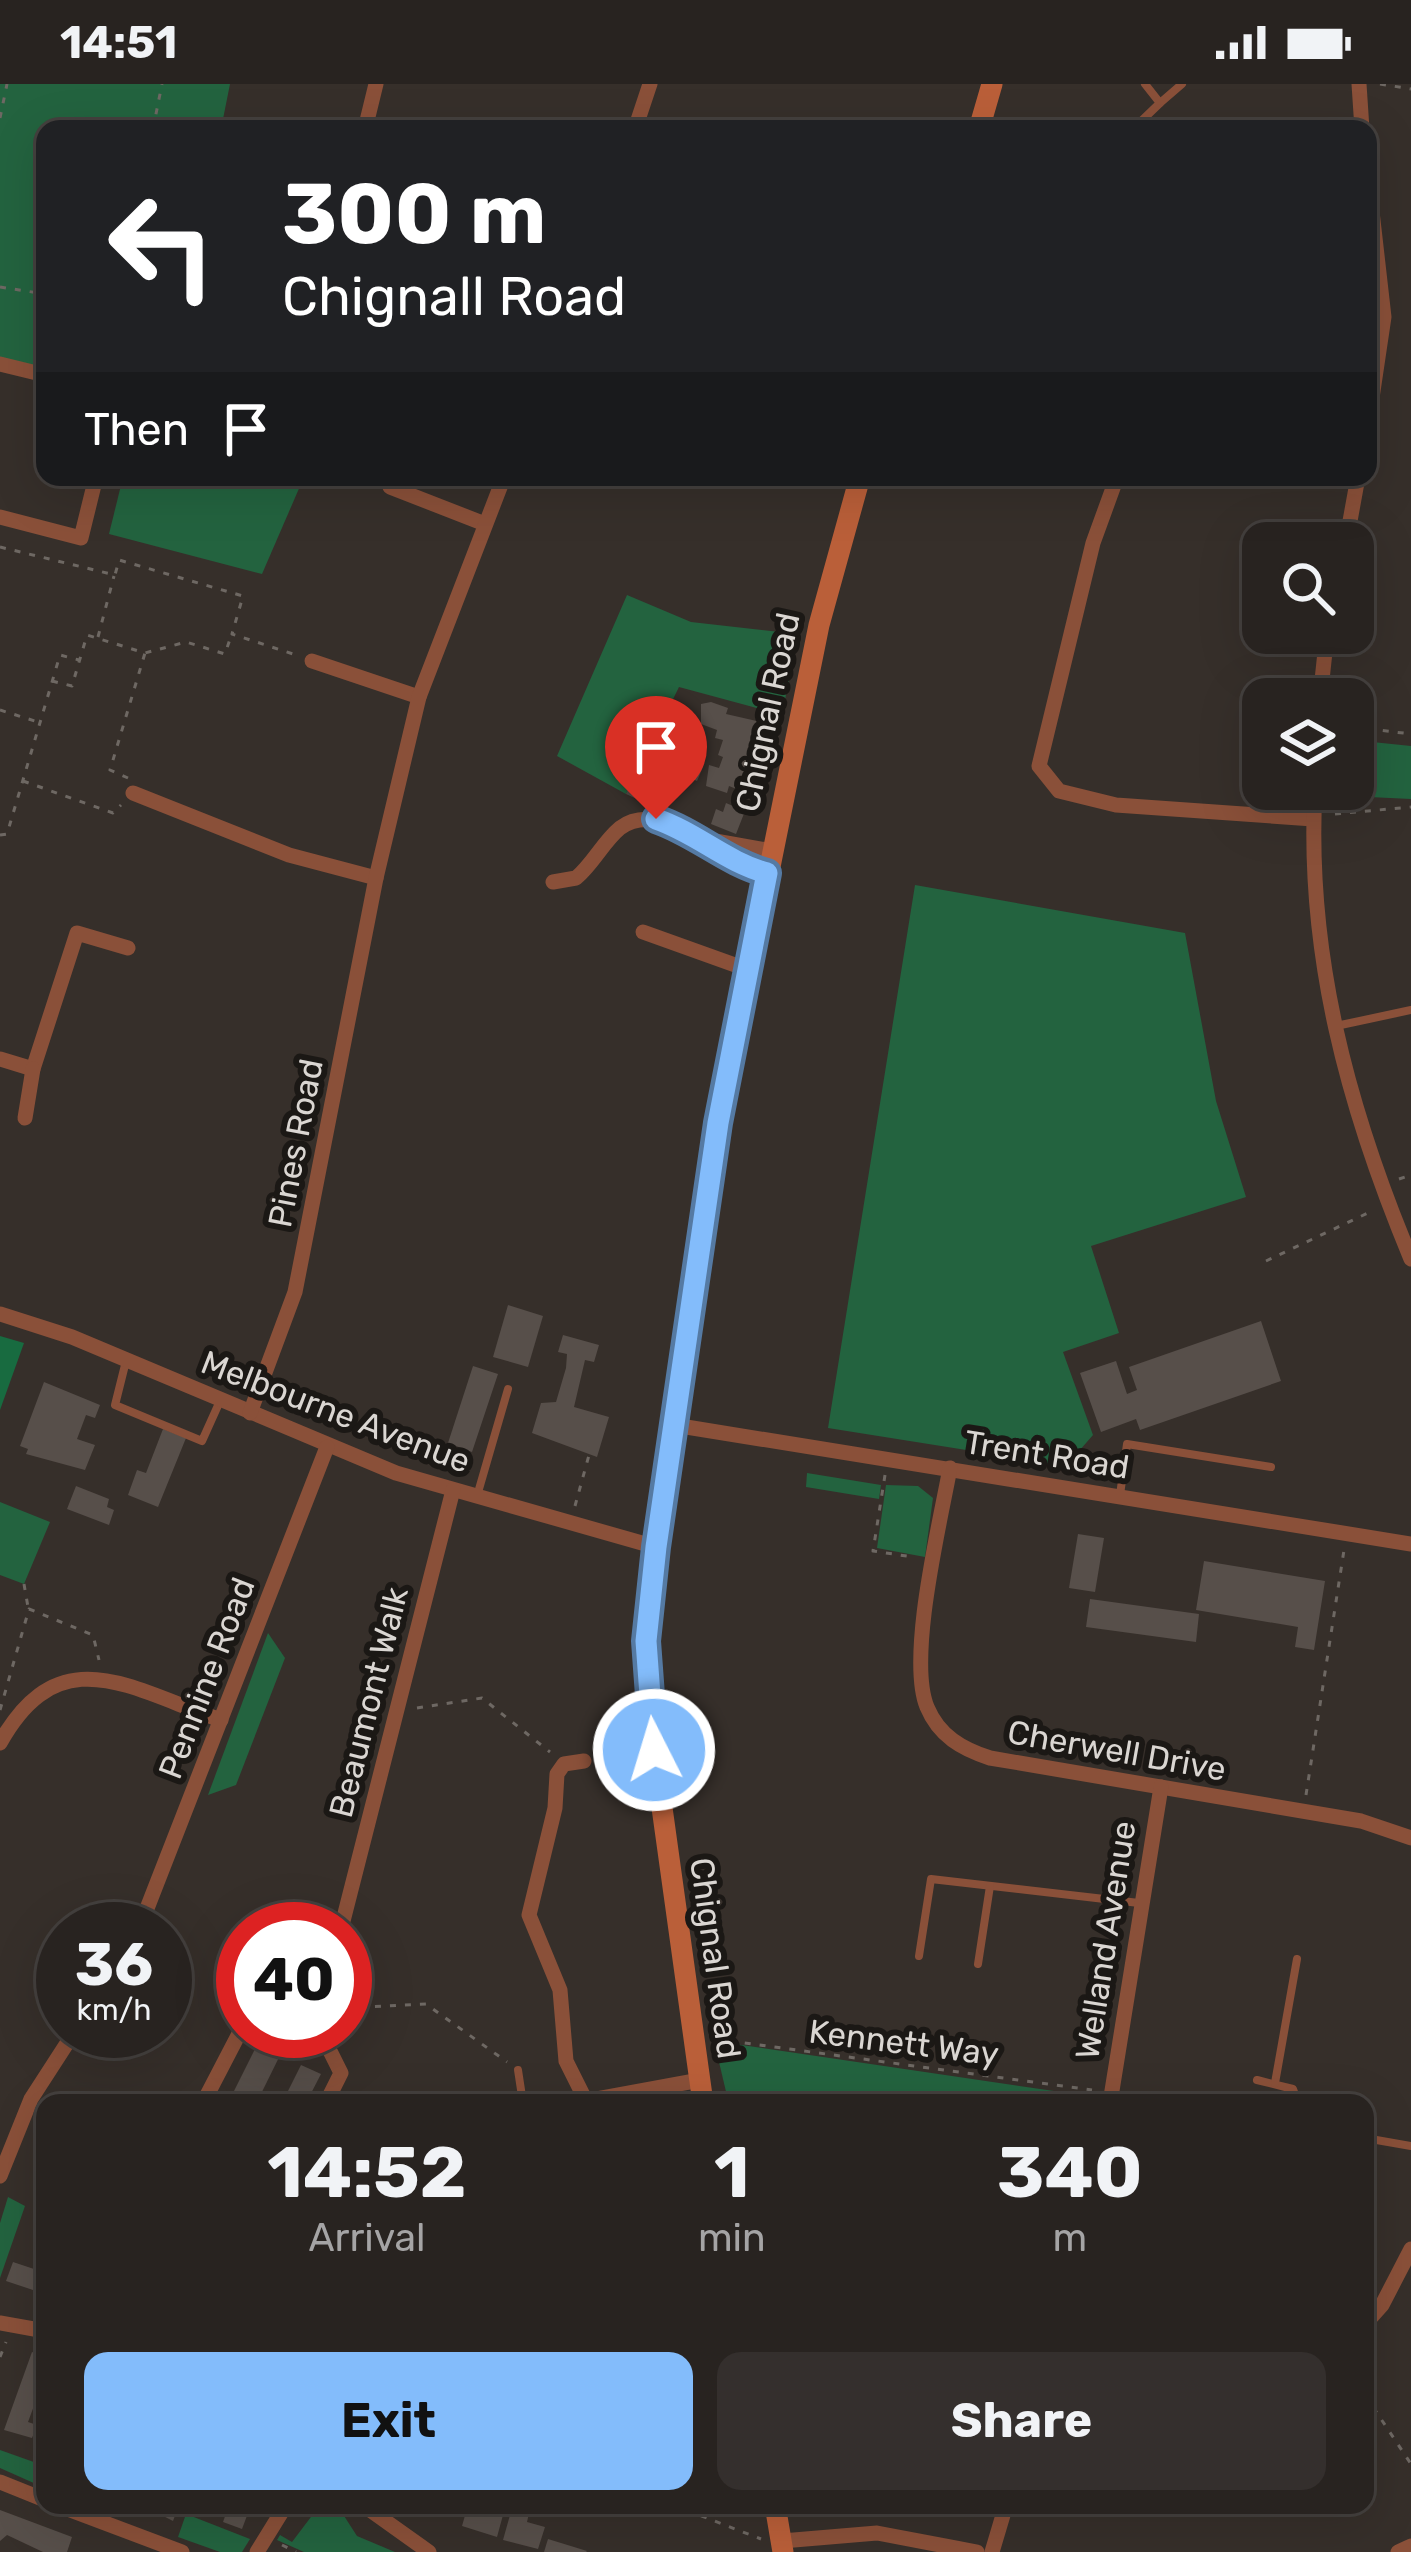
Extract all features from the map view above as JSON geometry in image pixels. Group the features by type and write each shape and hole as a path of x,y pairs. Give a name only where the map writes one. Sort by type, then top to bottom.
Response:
{"street":[{"path":"367,120 376,84"},
{"path":"638,120 650,84"},
{"path":"982,120 992,84"},
{"path":"1359,84 1361,120"},
{"path":"1377,260 1384,317 1377,364"},
{"path":"0,364 36,373"},
{"path":"0,518 81,538 94,486"},
{"name":"Pines Road","path":"250,1413 295,1292 376,878 419,697 500,486"},
{"name":"Chignal Road","path":"702,2092 646,1666 656,1547 718,1123 835,554 857,486"},
{"path":"1114,486 1093,543 1039,766 1059,791 1116,806 1313,819"},
{"path":"1350,522 1356,486"},
{"path":"390,487 485,524"},
{"path":"311,661 419,697"},
{"path":"133,793 289,855 376,878"},
{"path":"1314,810 1311,857 1344,1077 1411,1259"},
{"path":"553,881 576,878 632,821 656,819 769,862"},
{"path":"643,932 749,970"},
{"path":"25,1118 33,1070 76,933 128,948"},
{"path":"0,1059 33,1070"},
{"name":"Melbourne Avenue","path":"0,1314 126,1360 327,1447 477,1498 656,1547"},
{"name":"Trent Road","path":"674,1425 1411,1544"},
{"name":"Pennine Road","path":"150,1902 327,1447"},
{"name":"Cherwell Drive","path":"950,1468 933,1560 921,1679 928,1709 947,1736 990,1758 1361,1821 1411,1838"},
{"name":"Beaumont Walk","path":"347,1902 453,1490"},
{"path":"0,1742 38,1691 74,1678 104,1680 220,1720"},
{"path":"578,2094 566,2061 560,1990 530,1915 555,1808 557,1774 565,1764 584,1761"},
{"name":"Welland Avenue","path":"1111,2094 1161,1787"},
{"path":"0,2176 32,2099 57,2058"},
{"path":"208,2094 226,2058"},
{"path":"330,2094 341,2073 334,2058"},
{"path":"672,2094 702,2092"},
{"path":"1374,2314 1411,2249"},
{"path":"0,2323 36,2329"},
{"path":"0,2482 36,2496"},
{"path":"81,2514 182,2552"},
{"path":"257,2552 280,2514"},
{"path":"376,2514 429,2552"},
{"path":"776,2514 782,2547 877,2533 977,2552"},
{"path":"992,2552 1003,2514"},
{"path":"1398,2552 1411,2546"}],"lane":[{"path":"1145,84 1160,103"},
{"path":"1142,120 1181,84"},
{"path":"1334,1027 1411,1010"},
{"path":"126,1360 115,1405 202,1441 220,1401"},
{"path":"477,1498 508,1389"},
{"path":"1120,1496 1127,1444 1271,1467"},
{"path":"919,1956 932,1879 1141,1903"},
{"path":"978,1964 990,1886"},
{"path":"1275,2083 1297,1959"},
{"path":"518,2070 522,2094"},
{"path":"1257,2080 1293,2089 1295,2094"},
{"path":"1374,2140 1411,2146"}],"path":[{"path":"0,118 7,84"},
{"path":"155,120 162,84"},
{"path":"1380,84 1411,89"},
{"path":"0,286 36,293"},
{"path":"0,547 115,574"},
{"path":"52,681 72,686 87,635 146,653 186,642 225,654 243,596 118,560 97,638"},
{"path":"232,634 311,661"},
{"path":"23,781 113,813 133,793 127,775 110,770 146,653"},
{"path":"0,835 8,834 60,655 80,661"},
{"path":"0,710 40,722"},
{"path":"1374,730 1411,734"},
{"path":"1313,819 1364,808 1411,807"},
{"path":"1266,1262 1388,1205"},
{"path":"568,1524 590,1455"},
{"path":"887,1460 873,1551 933,1560"},
{"path":"1303,1813 1346,1536"},
{"path":"0,1710 29,1609 24,1584"},
{"path":"29,1609 93,1635 104,1680"},
{"path":"397,1710 482,1698 565,1764"},
{"path":"372,2007 426,2004 518,2070"},
{"name":"Kennett Way","path":"691,2035 1083,2094"},
{"path":"1374,2408 1411,2464"},
{"path":"696,2514 782,2547"}],"green space":[{"path":"0,84 230,84 223,120 36,120 36,369 0,359"},
{"path":"121,486 300,486 262,574 109,534"},
{"path":"627,595 691,622 798,634 782,715 679,687 626,794 557,756"},
{"path":"1374,742 1411,746 1411,799 1374,797"},
{"path":"915,885 1185,933 1216,1101 1246,1197 1091,1246 1119,1333 1063,1352 1093,1435 1066,1466 828,1428"},
{"path":"0,1336 24,1343 0,1410"},
{"path":"807,1473 881,1485 879,1499 806,1487"},
{"path":"886,1485 918,1486 933,1498 925,1557 877,1548"},
{"path":"0,1502 50,1522 24,1584 0,1575"},
{"path":"268,1633 285,1658 236,1785 208,1795"},
{"path":"714,2041 1054,2091 1054,2094 727,2094"},
{"path":"8,2197 25,2206 0,2278 0,2223"},
{"path":"0,2450 36,2463 36,2484 0,2468"},
{"path":"186,2514 250,2539 242,2552 220,2552 178,2537"},
{"path":"313,2514 343,2514 357,2536 395,2552 304,2552 277,2540 280,2535 292,2542"}],"building":[{"path":"701,704 728,708 726,714 761,722 768,728 762,746 775,751 772,759 760,755 750,784 742,781 739,790 729,786 727,793 706,786 709,765 719,768 723,757 718,755 723,740 715,738 717,730 701,724"},
{"path":"649,743 703,767 697,781 656,763 639,800 626,794"},
{"path":"726,803 745,811 736,834 711,824 716,809 723,812"},
{"path":"508,1305 543,1316 528,1367 493,1357"},
{"path":"1261,1321 1281,1381 1140,1430 1136,1419 1101,1432 1080,1373 1116,1361 1127,1394 1137,1390 1129,1367"},
{"path":"563,1335 599,1345 594,1362 585,1360 574,1407 609,1417 597,1457 532,1433 541,1403 556,1402 566,1368 567,1354 558,1352"},
{"path":"473,1366 498,1374 472,1452 448,1443"},
{"path":"44,1382 100,1405 95,1418 86,1415 77,1439 95,1445 85,1470 26,1454 28,1449 20,1446"},
{"path":"163,1429 186,1438 158,1507 128,1495 137,1470 146,1473"},
{"path":"76,1486 109,1499 107,1507 114,1510 109,1525 67,1509"},
{"path":"1078,1534 1104,1538 1095,1592 1069,1588"},
{"path":"1204,1561 1325,1581 1314,1650 1295,1647 1298,1627 1196,1610"},
{"path":"1090,1599 1199,1614 1196,1642 1086,1627"},
{"path":"250,2058 279,2058 261,2094 234,2091"},
{"path":"301,2065 321,2074 311,2094 286,2094"},
{"path":"13,2262 34,2269 36,2264 36,2291 6,2281"},
{"path":"32,2352 36,2354 36,2400 28,2422 36,2425 32,2438 4,2430"},
{"path":"0,2510 72,2537 67,2552 43,2552 7,2535 0,2541"},
{"path":"226,2514 248,2514 242,2529 223,2522"},
{"path":"465,2514 503,2515 497,2537 462,2526"},
{"path":"510,2514 529,2514 527,2522 545,2527 538,2549 503,2540"},
{"path":"548,2539 587,2551 544,2552"}],"route":[{"path":"654,1750 646,1641 656,1547 718,1123 767,873 733,862 704,839 656,819"}]}
